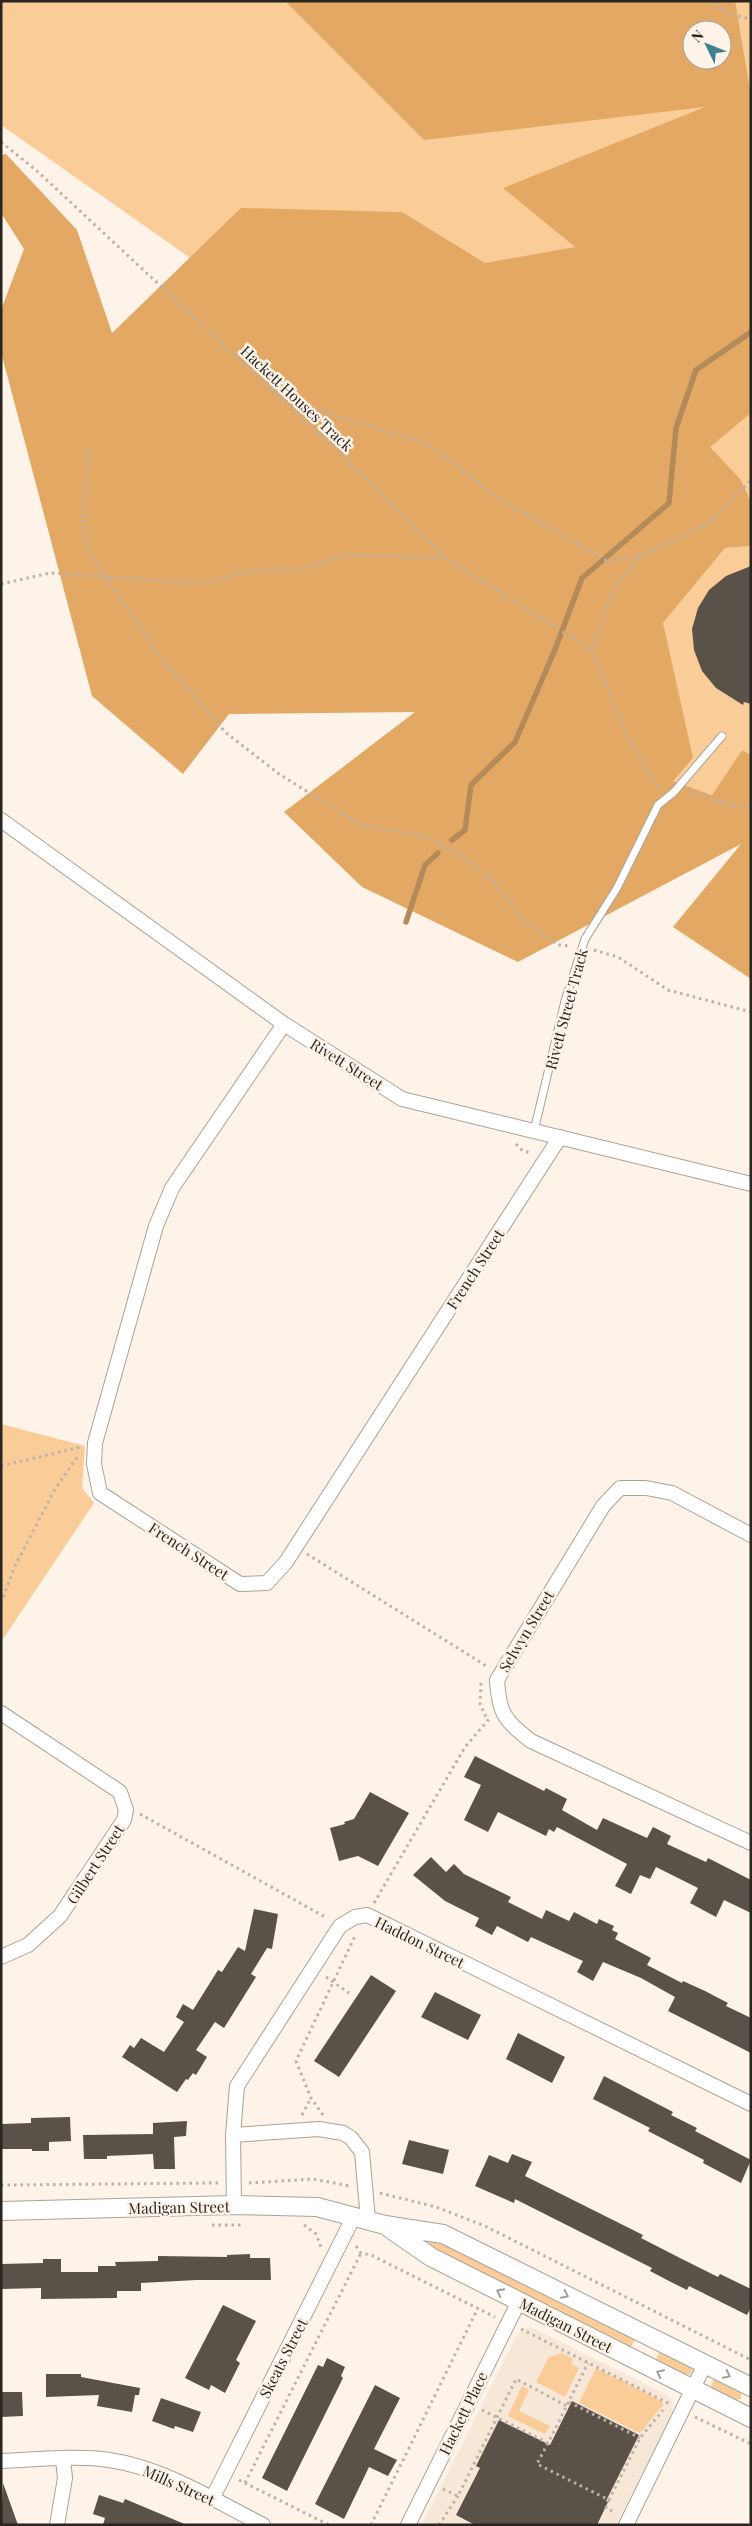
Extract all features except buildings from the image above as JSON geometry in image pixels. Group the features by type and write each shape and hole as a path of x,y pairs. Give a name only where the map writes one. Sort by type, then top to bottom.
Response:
{"street":[{"name":"Rivett Street","path":"1,820 284,1024 402,1098 751,1184"},
{"name":"French Street","path":"284,1024 169,1196 156,1226 95,1443 94,1464 100,1492 240,1584 267,1583 286,1562 560,1137"},
{"name":"Selwyn Street","path":"751,1534 672,1493 646,1488 620,1488 603,1506 497,1680 498,1704 510,1724 532,1741 751,1843"},
{"name":"Gilbert Street","path":"1,1712 120,1792 125,1806 124,1820 60,1916 28,1944 1,1956"},
{"name":"Haddon Street","path":"340,1926 355,1917 367,1916 751,2104"},
{"path":"234,2206 233,2135 237,2086 340,1926"},
{"path":"233,2135 320,2129 343,2133 351,2138 362,2152 361,2218"},
{"name":"Madigan Street","path":"1,2211 234,2206 317,2208 385,2225 443,2234 751,2387"},
{"name":"Skeats Street","path":"212,2499 361,2218"},
{"name":"Madigan Street","path":"385,2225 430,2257 694,2389 749,2414"},
{"name":"Hackett Place","path":"408,2525 519,2301"},
{"path":"626,2525 705,2364"},
{"path":"57,2525 65,2478 63,2460"},
{"name":"Mills Street","path":"1,2461 106,2460 132,2464 156,2471 263,2525"}],"lane":[{"name":"Rivett Street Track","path":"534,1131 565,1001 582,947 617,888 658,805 674,792 722,736"}],"path":[{"path":"710,1 726,13 751,19"},
{"name":"Hackett Houses Track","path":"1,142 44,177 270,388 371,483 445,558 592,650"},
{"path":"270,388 326,413 428,444 496,497 607,561 641,556 707,525 750,481"},
{"path":"89,449 83,518 88,552 161,658 225,732 280,774 361,825 429,837 467,860 494,882 525,921 558,945 582,947 618,957 668,990 696,999 751,1012"},
{"path":"1,584 50,573 201,583 247,572 300,569 347,555 445,558"},
{"path":"641,556 613,590 592,650 626,734 660,789 698,794 729,805 751,807"},
{"path":"1,1466 84,1447 55,1490 15,1566 1,1603"},
{"path":"296,1547 488,1667"},
{"path":"367,1916 464,1747 489,1719 502,1710"},
{"path":"125,1806 340,1926"},
{"path":"292,2116 302,2115 311,2098 296,2062 358,1931"},
{"path":"313,1969 348,1993"},
{"path":"1,2185 234,2183 313,2179"},
{"path":"417,2201 485,2226 751,2360"},
{"path":"297,2224 310,2228 316,2234"},
{"path":"356,2246 361,2253 372,2255 751,2444"},
{"path":"329,2525 245,2483 361,2253"},
{"path":"371,2525 478,2308"},
{"path":"588,2363 537,2464 609,2500 640,2438 669,2403"},
{"path":"439,2525 458,2496 516,2379 640,2438"},
{"path":"468,2403 548,2443"},
{"path":"429,2482 458,2496"}],"shaded area":[{"path":"1,1 751,1 751,502 741,480 727,466 260,307 1,125"},
{"path":"285,1 735,1 751,96 751,413 710,447 741,480 751,502 751,546 725,548 663,623 693,758 673,781 712,795 742,750 751,755 751,979 673,927 741,844 518,962 362,887 284,812 415,712 229,714 183,774 92,696 1,352 1,310 24,249 1,213 1,155 6,154 77,230 112,333 241,208 402,212 485,263 575,247 503,188 705,107 424,140"},
{"path":"751,546 751,755 742,750 712,795 672,781 663,623 725,548"},
{"path":"1,1424 85,1446 82,1488 94,1503 1,1642"},
{"path":"430,2239 438,2241 638,2335 630,2348 427,2247"},
{"path":"531,2327 667,2395 672,2400 673,2412 616,2525 422,2525 515,2339 521,2330"},
{"path":"662,2347 693,2366 691,2374 684,2375 655,2361"},
{"path":"562,2353 573,2359 571,2364 579,2368 565,2397 536,2382 549,2357"},
{"path":"596,2368 662,2401 663,2405 640,2433 579,2403"},
{"path":"714,2378 742,2389 741,2399 729,2398 714,2390 711,2387"},
{"path":"522,2386 529,2390 519,2411 550,2426 545,2434 508,2416"}],"waterway":[{"path":"452,840 465,830 471,785 515,742 554,652 582,578 669,503 676,428 696,370 751,332"},
{"path":"406,922 425,865 438,853"}]}
